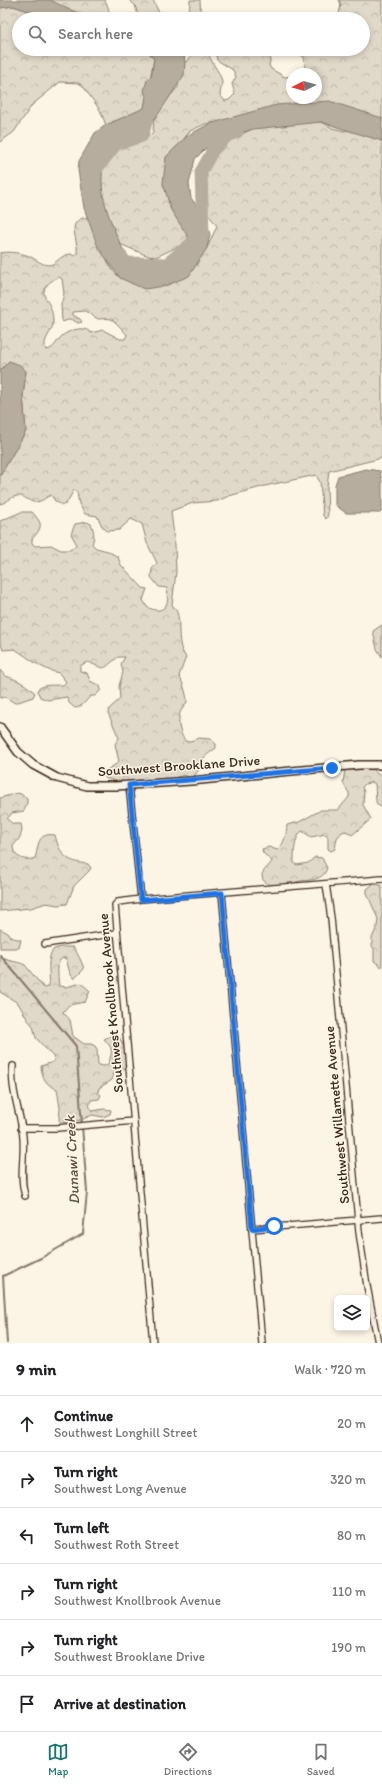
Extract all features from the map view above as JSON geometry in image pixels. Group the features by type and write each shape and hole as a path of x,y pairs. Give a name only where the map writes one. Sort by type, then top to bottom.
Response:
{"street":[{"name":"Southwest Brooklane Drive","path":"0,727 18,752 47,774 87,786 129,785 382,765"},
{"path":"129,785 141,900 382,879"},
{"name":"Southwest Willamette Avenue","path":"326,884 331,918 358,1220 366,1286 378,1343"},
{"path":"222,893 262,1343"},
{"name":"Southwest Knollbrook Avenue","path":"141,900 116,903 115,908 153,1343"},
{"path":"45,944 117,933"},
{"path":"13,1066 13,1084 23,1136 22,1182 25,1196"},
{"path":"21,1128 57,1128 134,1121"},
{"path":"252,1229 382,1218"}],"green space":[{"path":"33,0 105,0 109,9 109,12 67,12"},
{"path":"129,0 153,0 159,12 137,12 135,5"},
{"path":"190,0 200,0 201,12 186,12 190,7"},
{"path":"339,0 382,0 382,123 234,120 205,124 190,131 183,140 168,197 170,208 175,215 187,218 190,241 156,257 148,256 120,244 98,205 102,164 118,146 145,140 153,132 154,118 163,104 178,87 180,63 188,61 191,56 210,56 221,78 222,82 220,95 225,101 229,100 235,94 232,84 236,77 233,70 217,60 216,56 270,56 269,65 271,69 286,77 286,104 322,104 322,68 305,68 304,57 302,56 370,56 370,12 339,12 341,4"},
{"path":"13,6 32,12 12,12 12,56 152,56 154,59 144,109 106,125 100,110 82,85 78,83 60,82 32,105 14,132 0,142 0,8"},
{"path":"300,118 324,123 332,128 345,131 358,127 382,128 382,458 329,471 327,487 328,515 326,519 323,516 320,482 316,475 265,486 217,501 193,503 171,511 175,545 176,572 172,605 176,609 178,615 180,644 186,657 179,676 182,681 187,700 180,713 180,729 187,742 199,738 210,739 216,744 216,748 204,758 197,773 191,778 184,775 164,781 119,782 105,778 107,770 119,762 115,744 119,738 108,713 109,709 120,699 119,686 123,672 121,664 125,657 118,657 103,668 87,662 80,666 80,671 87,673 90,681 100,686 101,690 95,696 91,696 80,706 75,708 69,703 67,697 48,700 40,697 37,690 40,688 46,686 63,685 66,682 59,673 41,666 15,649 3,650 0,642 0,521 21,512 32,512 40,523 40,528 32,539 32,543 35,546 51,545 61,550 70,550 76,545 71,534 75,524 87,522 91,524 93,531 94,539 92,544 96,548 108,551 118,557 121,565 143,588 147,589 143,600 147,607 158,610 165,607 168,599 167,588 159,587 151,577 152,569 157,563 147,543 142,524 131,519 119,530 107,531 102,526 97,516 85,514 79,504 77,492 74,490 66,504 62,505 55,501 51,495 37,502 22,496 17,496 0,504 0,476 26,431 23,396 26,371 9,361 0,371 0,253 20,253 46,265 54,263 68,254 74,256 77,254 74,229 75,225 83,218 93,216 107,261 117,275 123,279 195,262 207,248 217,226 202,206 199,199 203,167 215,140 229,132 242,134 260,125","holes":["59,277 62,279 64,294 61,305 62,322 71,319 78,323 82,322 73,315 73,312 85,311 98,319 111,319 127,335 125,339 120,339 103,330 91,333 85,329 77,329 65,334 53,346 46,350 45,342 52,329 53,319 44,291 48,284 52,281"]},
{"path":"382,625 382,657 377,649 373,631"},
{"path":"0,670 5,676 29,687 35,693 33,697 15,703 5,697 0,698"},
{"path":"373,768 378,775 382,773 382,807 377,805 375,784 372,782 365,784 362,787 364,792 363,805 371,819 352,835 346,831 342,832 337,838 335,849 331,851 328,849 328,838 326,834 311,837 302,831 297,837 294,863 297,865 308,863 315,857 322,858 327,868 322,876 286,886 274,886 264,882 262,874 272,861 263,853 262,849 269,847 277,850 286,835 287,825 299,822 321,810 338,810 349,797 349,793 343,783 345,770"},
{"path":"17,793 21,794 27,799 24,811 12,813 7,819 13,824 21,824 22,827 20,836 13,846 17,856 24,859 35,858 41,838 44,836 55,835 59,848 65,856 74,861 88,864 91,868 74,886 67,904 58,905 46,903 31,908 0,911 0,798"},
{"path":"373,884 381,885 382,888 382,967 374,961 374,949 372,946 372,938 377,927 378,919 367,893 367,889"},
{"path":"0,929 8,933 10,937 21,940 19,948 0,948"},
{"path":"61,947 73,947 80,958 84,969 74,979 70,973 66,959 63,958 58,964 59,986 66,987 81,983 90,991 85,1002 69,1005 63,1012 70,1020 73,1036 84,1044 91,1044 95,1046 97,1049 98,1065 105,1066 108,1064 111,1056 111,1048 104,1039 111,1036 118,1036 125,1050 127,1065 121,1072 114,1073 112,1080 99,1088 98,1092 101,1095 99,1099 91,1100 90,1102 92,1111 104,1109 111,1110 110,1114 103,1117 92,1115 81,1120 61,1123 59,1120 60,1108 57,1089 47,1083 42,1074 41,1066 53,1062 55,1059 36,1038 33,1026 18,1003 0,992 0,955 3,958 25,965 43,987 46,988 49,986 49,962 51,953 54,949"}],"shaded area":[{"path":"0,0 50,0 76,12 32,12 13,6 0,8"},
{"path":"152,56 184,56 184,75 159,113 144,132 120,142 105,152 102,173 104,200 117,236 128,257 132,261 144,266 158,267 171,265 182,259 186,253 190,240 171,210 163,183 166,157 187,136 209,124 276,105 322,104 322,102 329,101 382,118 382,141 321,122 253,129 227,138 205,149 195,159 189,184 191,198 204,216 210,234 207,248 189,276 165,286 144,289 120,278 98,247 84,208 78,170 79,161 95,133 106,125 144,108 146,96 144,91 147,80 151,77 154,59"},
{"path":"9,361 20,365 26,371 23,396 26,431 0,476 0,371"},
{"path":"366,469 380,471 382,482 382,511 380,513 346,513 335,505 335,485 338,476"}],"waterway":[{"path":"94,172 116,144 142,136 148,116"},
{"path":"121,256 126,263 167,264 203,234 201,172 213,150 228,135 237,132"},
{"name":"Dunawi Creek","path":"0,955 76,1046 87,1192 83,1234 41,1258 3,1276 7,1343"}],"route":[{"path":"274,1226 252,1229 222,893 141,900 129,785 332,768"}]}
